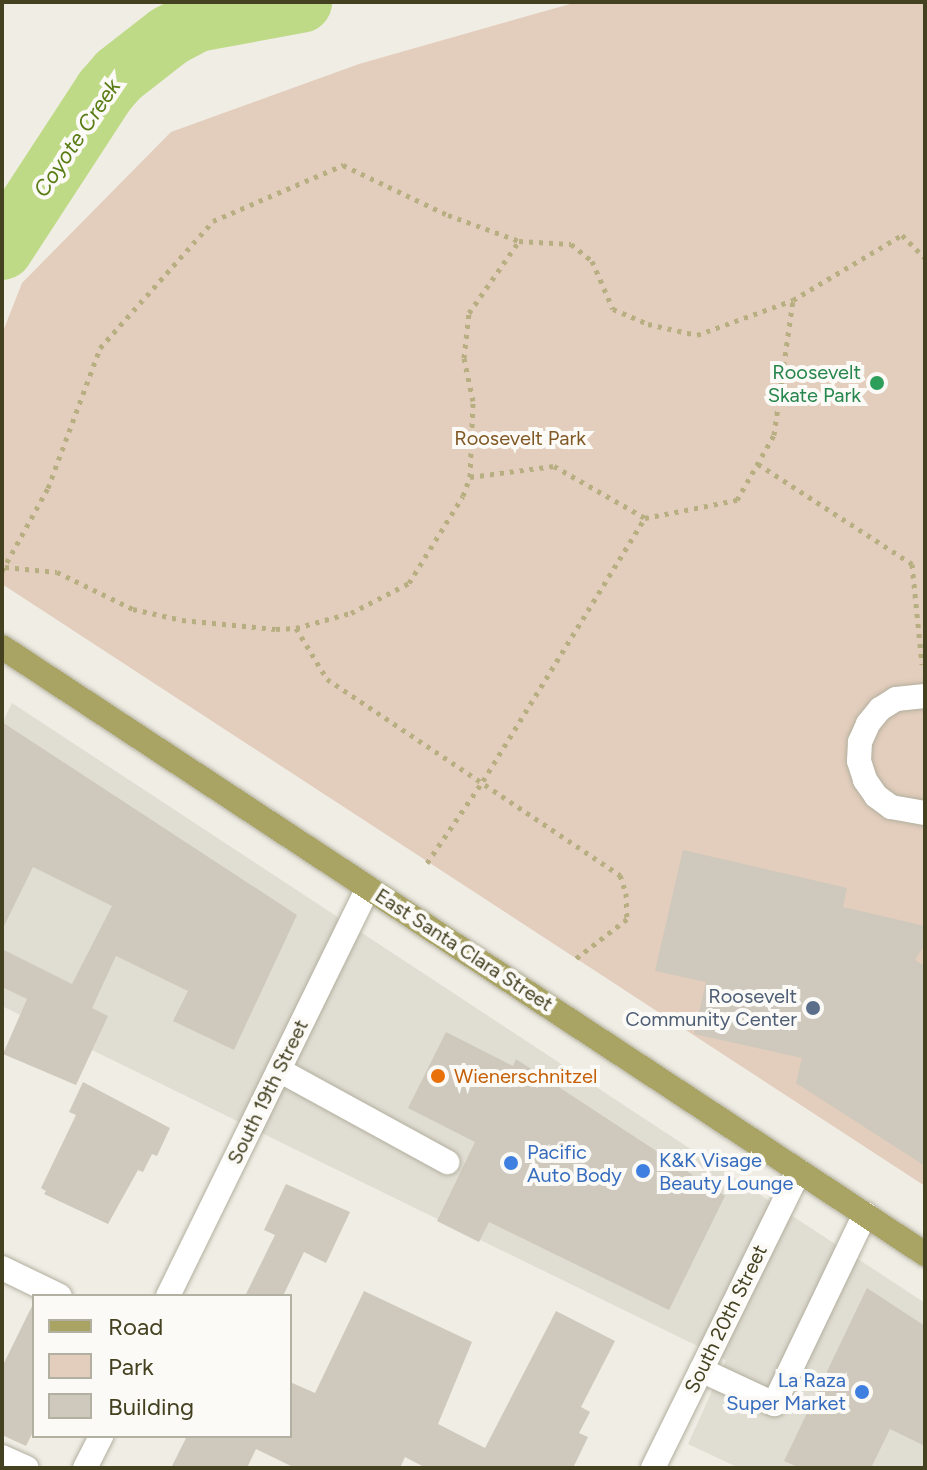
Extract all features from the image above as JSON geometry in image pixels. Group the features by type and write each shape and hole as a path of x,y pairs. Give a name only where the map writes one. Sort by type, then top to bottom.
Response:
{"main road":[{"name":"East Santa Clara Street","path":"2,647 925,1254"}],"street":[{"path":"925,696 896,699 880,709 868,724 860,742 859,761 865,780 876,796 891,807 925,813"},
{"name":"South 19th Street","path":"169,1294 368,888"},
{"path":"279,1070 447,1162"},
{"name":"South 20th Street","path":"653,1468 799,1171"},
{"path":"701,1370 774,1404 865,1214"},
{"path":"2,1268 56,1294"},
{"path":"85,1468 100,1438"},
{"path":"2,1457 27,1468"}],"path":[{"path":"519,241 469,313 464,358 473,401 470,477 463,496 409,583 351,613 296,628 182,620 133,609 57,572 3,569 48,488 100,348 213,221 343,165 448,215 519,241 571,244 592,261 613,309 648,324 697,335 793,300 902,235 925,258"},
{"path":"470,477 554,466 645,518 737,500 774,435 793,300"},
{"path":"758,464 912,564 922,665"},
{"path":"427,863 483,781 645,518"},
{"path":"296,628 327,679 620,875 626,893 627,919 574,960"}],"shaded area":[{"path":"12,703 925,1303 925,1468 739,1468 688,1444 726,1360 2,1006 2,723"}],"green space":[{"name":"Roosevelt Park","path":"577,2 925,2 925,1186 2,584 2,334 22,283 171,132 359,64"}],"building":[{"path":"2,722 297,915 234,1050 173,1021 188,991 116,956 92,1008 108,1016 76,1085 3,1054 27,999 2,987 2,949 72,984 112,906 33,867 2,930"},
{"name":"Roosevelt Community Center","path":"683,850 847,888 843,907 925,926 925,944 915,960 925,966 925,1166 796,1083 802,1058 694,1034 706,982 655,971"},
{"path":"446,1032 513,1066 516,1059 725,1196 669,1310 489,1222 479,1242 437,1221 475,1142 408,1108"},
{"path":"83,1082 170,1128 157,1156 152,1154 143,1172 138,1170 108,1224 44,1194 46,1191 41,1188 76,1115 69,1112"},
{"path":"286,1184 350,1212 326,1263 304,1252 284,1294 246,1294 275,1235 264,1230"},
{"name":"La Raza Super Market","path":"867,1288 925,1326 925,1446 890,1429 871,1468 800,1468 784,1461"},
{"path":"364,1291 472,1342 438,1424 485,1448 556,1311 615,1341 581,1407 590,1412 579,1433 588,1437 573,1468 426,1468 405,1457 400,1468 295,1468 256,1449 247,1468 171,1468 186,1438 292,1438 292,1383 315,1393"},
{"path":"32,1306 32,1434 26,1446 2,1435 2,1367"}],"waterway":[{"name":"Coyote Creek","path":"2,249 105,91 119,75 169,36 197,21 301,2"}],"place":[{"name":"Roosevelt Skate Park","path":"877,383"},
{"name":"Roosevelt Community Center","path":"813,1008"},
{"name":"Wienerschnitzel","path":"438,1076"},
{"name":"Pacific Auto Body","path":"511,1163"},
{"name":"K&K Visage Beauty Lounge","path":"643,1171"},
{"name":"La Raza Super Market","path":"862,1392"}]}
